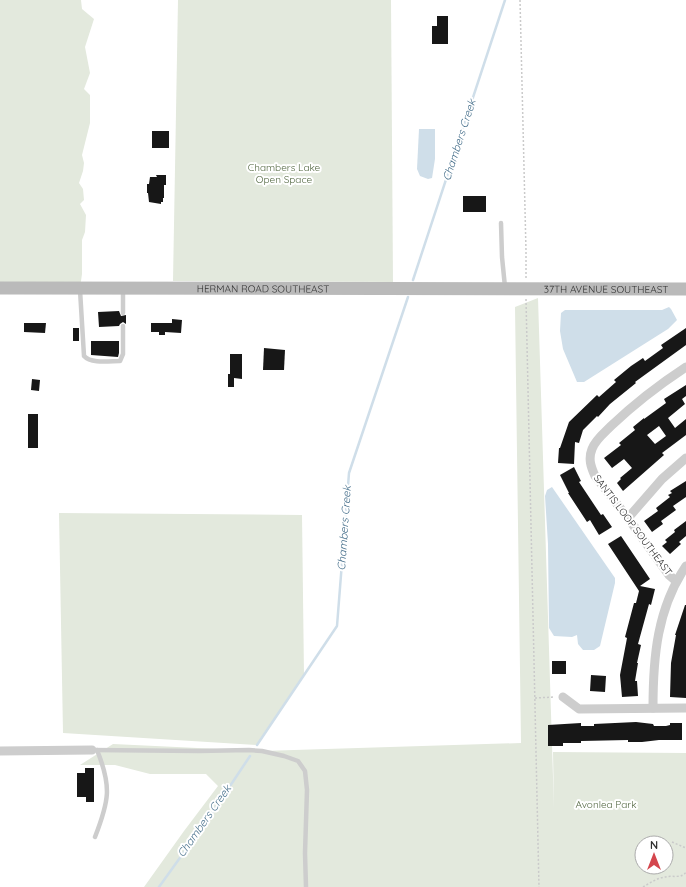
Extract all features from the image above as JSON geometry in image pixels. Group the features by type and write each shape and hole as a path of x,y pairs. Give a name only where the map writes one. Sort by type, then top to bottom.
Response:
{"street":[{"name":"HERMAN ROAD SOUTHEAST","path":"0,288 526,289"},
{"name":"37TH AVENUE SOUTHEAST","path":"526,289 686,289"},
{"name":"SANTIS LOOP SOUTHEAST","path":"676,581 669,575 628,518 595,476 590,461 591,450 602,436 642,399 686,367"},
{"path":"628,518 662,479 686,458"},
{"path":"653,708 654,659 662,618 676,581 686,566"},
{"path":"563,697 579,708 686,708"},
{"path":"0,750 95,750"}],"lane":[{"path":"501,223 505,289"},
{"path":"80,288 84,356 86,359 93,361 120,361 123,354 123,326"},
{"path":"123,288 123,313"},
{"path":"95,837 108,800 106,775 95,750 248,750 284,756 298,761 305,771 307,790 305,853 306,887"}],"path":[{"path":"520,0 539,887"},
{"path":"535,698 563,697"},
{"path":"674,843 686,848"},
{"path":"643,887 665,876 681,876 685,875 686,872"}],"green space":[{"path":"0,0 81,0 82,9 94,19 85,47 90,73 84,89 90,95 90,123 82,155 84,163 79,183 83,189 84,200 80,204 86,215 85,232 82,240 82,274 80,288 0,288"},
{"name":"Chambers Lake Open Space","path":"178,0 391,0 393,282 173,281"},
{"name":"Avonlea Park","path":"538,298 554,809 553,752 686,753 686,887 144,887 218,786 206,774 150,774 115,765 80,765 113,744 262,751 521,743 515,307"},
{"path":"59,513 302,515 304,676 257,745 63,733"}],"shaded area":[{"path":"419,129 435,129 435,159 432,178 428,179 420,176 417,169"},
{"path":"669,307 677,320 668,329 584,382 577,382 563,349 560,331 561,313 565,310 662,310"},
{"path":"552,487 615,578 600,646 594,650 583,650 578,644 577,635 572,637 554,636 549,628 548,544 545,496 547,490"}],"building":[{"path":"437,16 448,16 448,44 432,44 432,26 437,26"},
{"path":"152,131 169,131 169,148 152,148"},
{"path":"156,175 166,175 164,198 161,204 149,202 147,193 147,184 149,184 150,177 157,177"},
{"path":"463,196 486,196 486,212 463,212"},
{"path":"119,311 121,316 126,315 126,324 123,322 119,326 99,327 98,312"},
{"path":"172,319 182,320 181,333 165,332 165,335 159,335 159,332 151,332 151,323 172,323"},
{"path":"24,323 46,323 45,333 24,332"},
{"path":"73,328 79,328 79,341 73,341"},
{"path":"686,328 686,345 635,382 636,383 610,404 583,430 579,443 575,442 574,464 558,463 559,448 569,422 597,395 599,397 616,382 614,380 631,366 643,358 645,361 663,348 661,345"},
{"path":"91,341 119,341 118,357 91,355"},
{"path":"264,348 285,350 284,370 263,370"},
{"path":"230,354 242,354 242,379 234,378 234,387 228,387 228,374 230,374"},
{"path":"32,379 40,380 39,391 31,390"},
{"path":"686,385 686,396 682,399 685,404 668,418 675,428 686,419 686,435 662,453 664,455 623,491 617,483 621,479 620,478 632,468 624,459 612,468 604,458 621,445 619,443 635,430 633,427 666,403 664,399","holes":["659,426 666,436 655,444 647,435"]},
{"path":"28,414 38,414 38,448 28,448"},
{"path":"574,467 581,481 579,482 601,515 603,514 612,527 599,535 590,520 587,522 568,493 560,475"},
{"path":"686,481 686,497 673,506 676,510 661,521 663,524 652,532 644,521 658,511 656,508 670,497 668,495 672,493 670,491"},
{"path":"686,521 686,536 679,542 681,544 670,554 662,546 667,542 665,540 675,532 674,530"},
{"path":"621,536 650,579 640,586 655,589 651,605 649,604 638,644 641,645 635,681 637,681 638,696 622,697 620,675 627,638 625,637 634,603 636,603 639,591 608,544"},
{"path":"685,605 686,698 670,697 671,663 675,635"},
{"path":"552,661 566,661 566,674 552,674"},
{"path":"591,675 606,676 605,692 590,691"},
{"path":"636,722 653,724 654,726 666,726 670,725 670,723 682,723 682,740 642,742 628,742 628,740 581,741 581,743 563,743 563,746 548,746 548,725 581,723 581,726 594,726 594,724"},
{"path":"85,768 94,768 94,802 86,802 86,797 77,797 77,773 85,773"}],"waterway":[{"name":"Chambers Creek","path":"413,280 505,0"},
{"name":"Chambers Creek","path":"257,745 337,626 349,473 408,297"},
{"name":"Chambers Creek","path":"159,887 210,816 250,756"}]}
